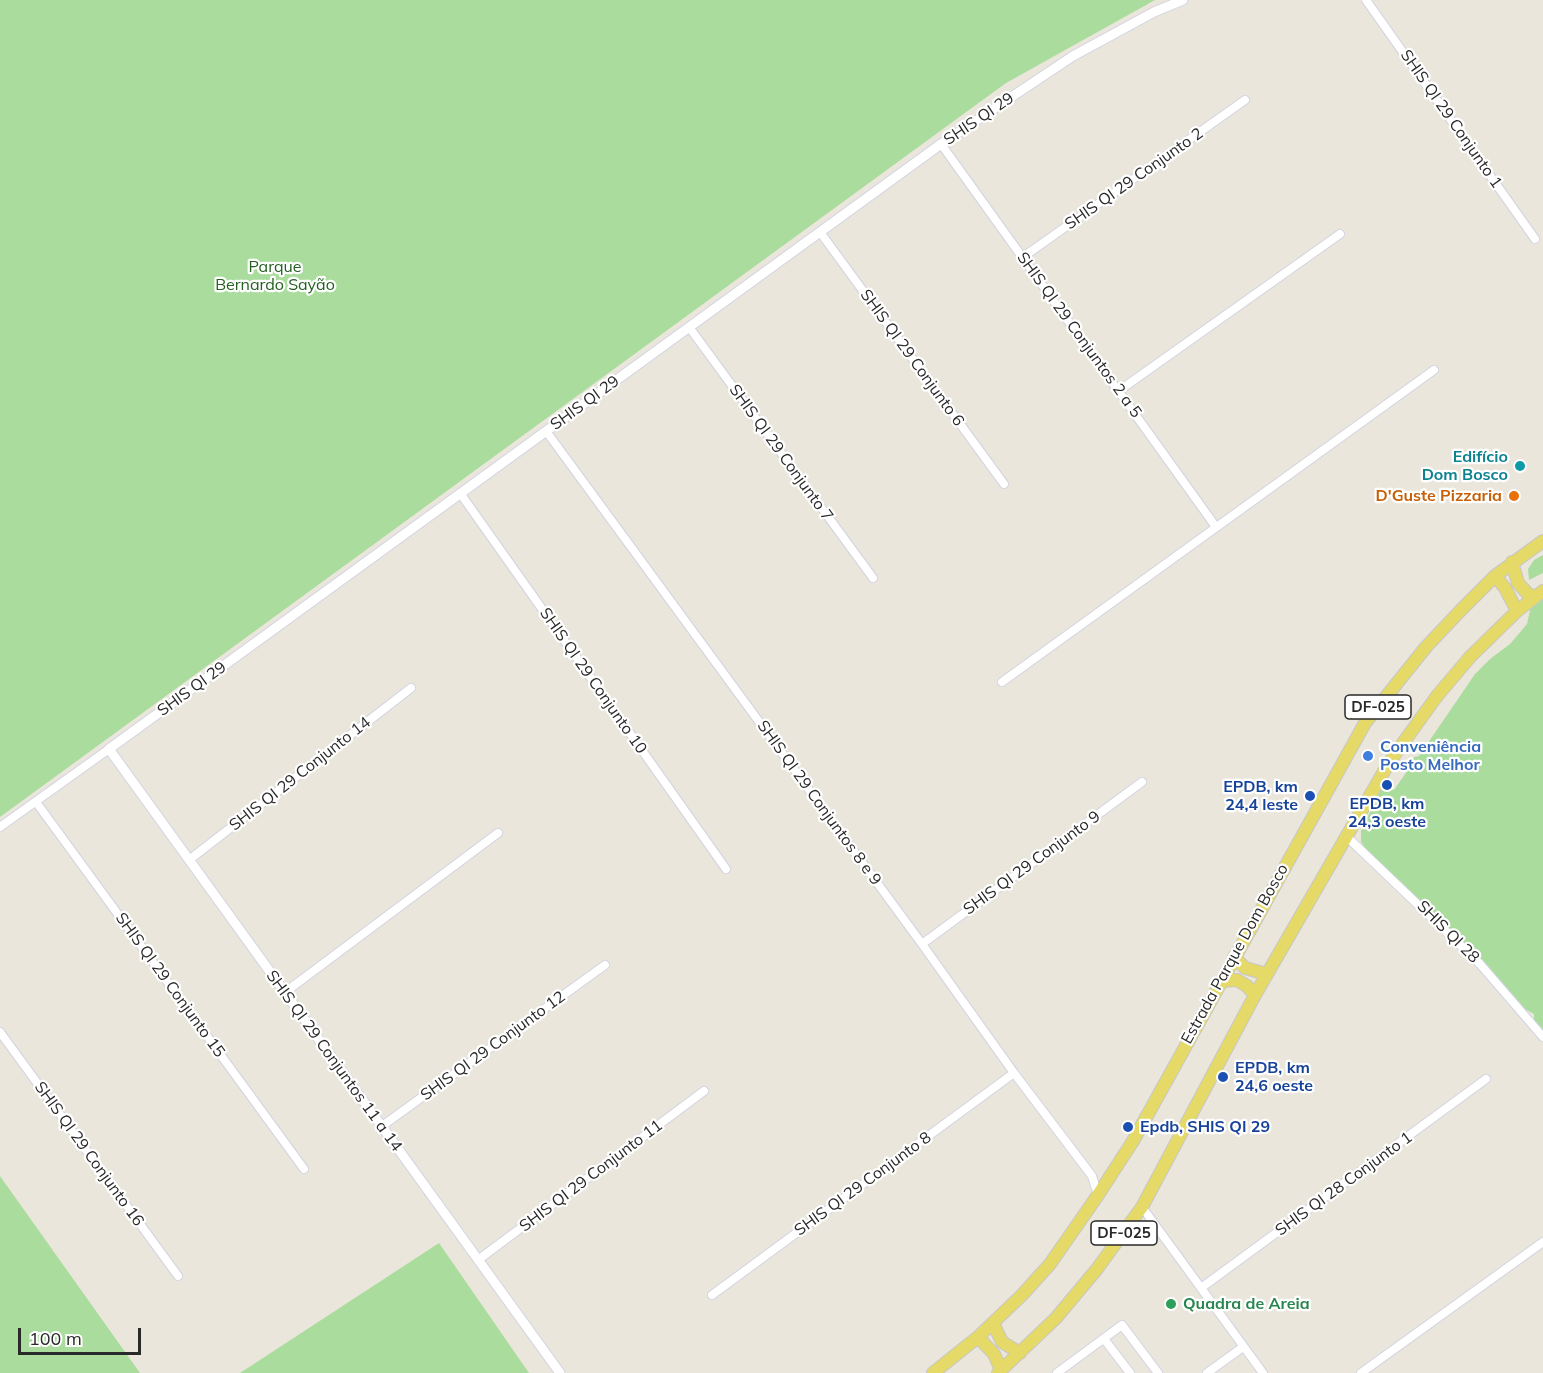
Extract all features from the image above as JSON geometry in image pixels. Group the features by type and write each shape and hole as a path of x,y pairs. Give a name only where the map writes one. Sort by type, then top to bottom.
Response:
{"main road":[{"name":"Estrada Parque Dom Bosco","path":"933,1373 978,1337 1050,1264 1098,1195 1132,1141 1365,723 1426,647 1495,576 1543,541"},
{"path":"1512,562 1518,583 1539,594"},
{"path":"1495,576 1505,588 1517,611"},
{"name":"DF-025","path":"1000,1372 1063,1310 1142,1207 1255,995 1345,835 1390,761 1437,696 1470,657 1517,611 1539,594"},
{"path":"1234,957 1245,968 1267,974"},
{"path":"1221,981 1237,980 1255,995"},
{"path":"993,1323 1002,1342 1020,1353"},
{"path":"978,1337 994,1354 1000,1372"}],"street":[{"name":"SHIS QI 29","path":"0,826 110,749 941,144 1073,56 1183,0"},
{"name":"SHIS QI 29 Conjunto 1","path":"1366,0 1535,239"},
{"name":"SHIS QI 29 Conjunto 2","path":"1023,257 1245,100"},
{"name":"SHIS QI 29 Conjuntos 2 a 5","path":"941,144 1120,390 1216,527"},
{"name":"SHIS QI 29 Conjunto 6","path":"820,232 1004,483"},
{"path":"1120,390 1340,234"},
{"name":"SHIS QI 29 Conjunto 7","path":"689,327 873,578"},
{"path":"1002,682 1434,370"},
{"name":"SHIS QI 29 Conjuntos 8 e 9","path":"546,431 1014,1073 1092,1176 1098,1195"},
{"name":"SHIS QI 29 Conjunto 10","path":"460,494 726,869"},
{"name":"SHIS QI 29 Conjunto 14","path":"189,860 411,688"},
{"name":"SHIS QI 29 Conjuntos 11 a 14","path":"110,749 560,1373"},
{"name":"SHIS QI 29 Conjunto 9","path":"922,944 1142,783"},
{"name":"SHIS QI 29 Conjunto 15","path":"36,802 304,1169"},
{"path":"284,993 498,833"},
{"name":"SHIS QI 28","path":"1345,835 1480,964 1543,1037"},
{"name":"SHIS QI 29 Conjunto 12","path":"382,1126 605,965"},
{"name":"SHIS QI 29 Conjunto 16","path":"0,1032 178,1276"},
{"name":"SHIS QI 29 Conjunto 8","path":"712,1295 1014,1073"},
{"name":"SHIS QI 28 Conjunto 1","path":"1201,1288 1486,1079"},
{"name":"SHIS QI 29 Conjunto 11","path":"478,1260 704,1091"},
{"path":"1092,1176 1108,1179"},
{"path":"1142,1207 1263,1373"},
{"path":"1361,1373 1543,1242"},
{"path":"1057,1373 1122,1325 1158,1373"},
{"path":"1104,1339 1130,1373"},
{"path":"1207,1373 1243,1347"}],"green space":[{"name":"Parque Bernardo Sayão","path":"0,0 1155,0 1006,83 0,817"},
{"path":"1543,555 1543,573 1529,580 1528,569 1534,560"},
{"path":"1543,593 1543,1038 1534,1025 1534,1014 1521,1007 1438,918 1370,855 1361,842 1361,831 1380,791 1384,786 1394,790 1414,757 1419,756 1475,674 1510,644 1527,624 1532,601"},
{"path":"0,1176 140,1373 0,1373"},
{"path":"439,1243 529,1373 240,1373"}],"place":[{"name":"Edifício Dom Bosco","path":"1520,466"},
{"name":"D'Guste Pizzaria","path":"1514,496"},
{"name":"Conveniência Posto Melhor","path":"1368,756"},
{"name":"EPDB, km 24,3 oeste","path":"1387,785"},
{"name":"EPDB, km 24,4 leste","path":"1310,796"},
{"name":"EPDB, km 24,6 oeste","path":"1223,1077"},
{"name":"Epdb, SHIS QI 29","path":"1128,1127"},
{"name":"Quadra de Areia","path":"1171,1304"}]}
